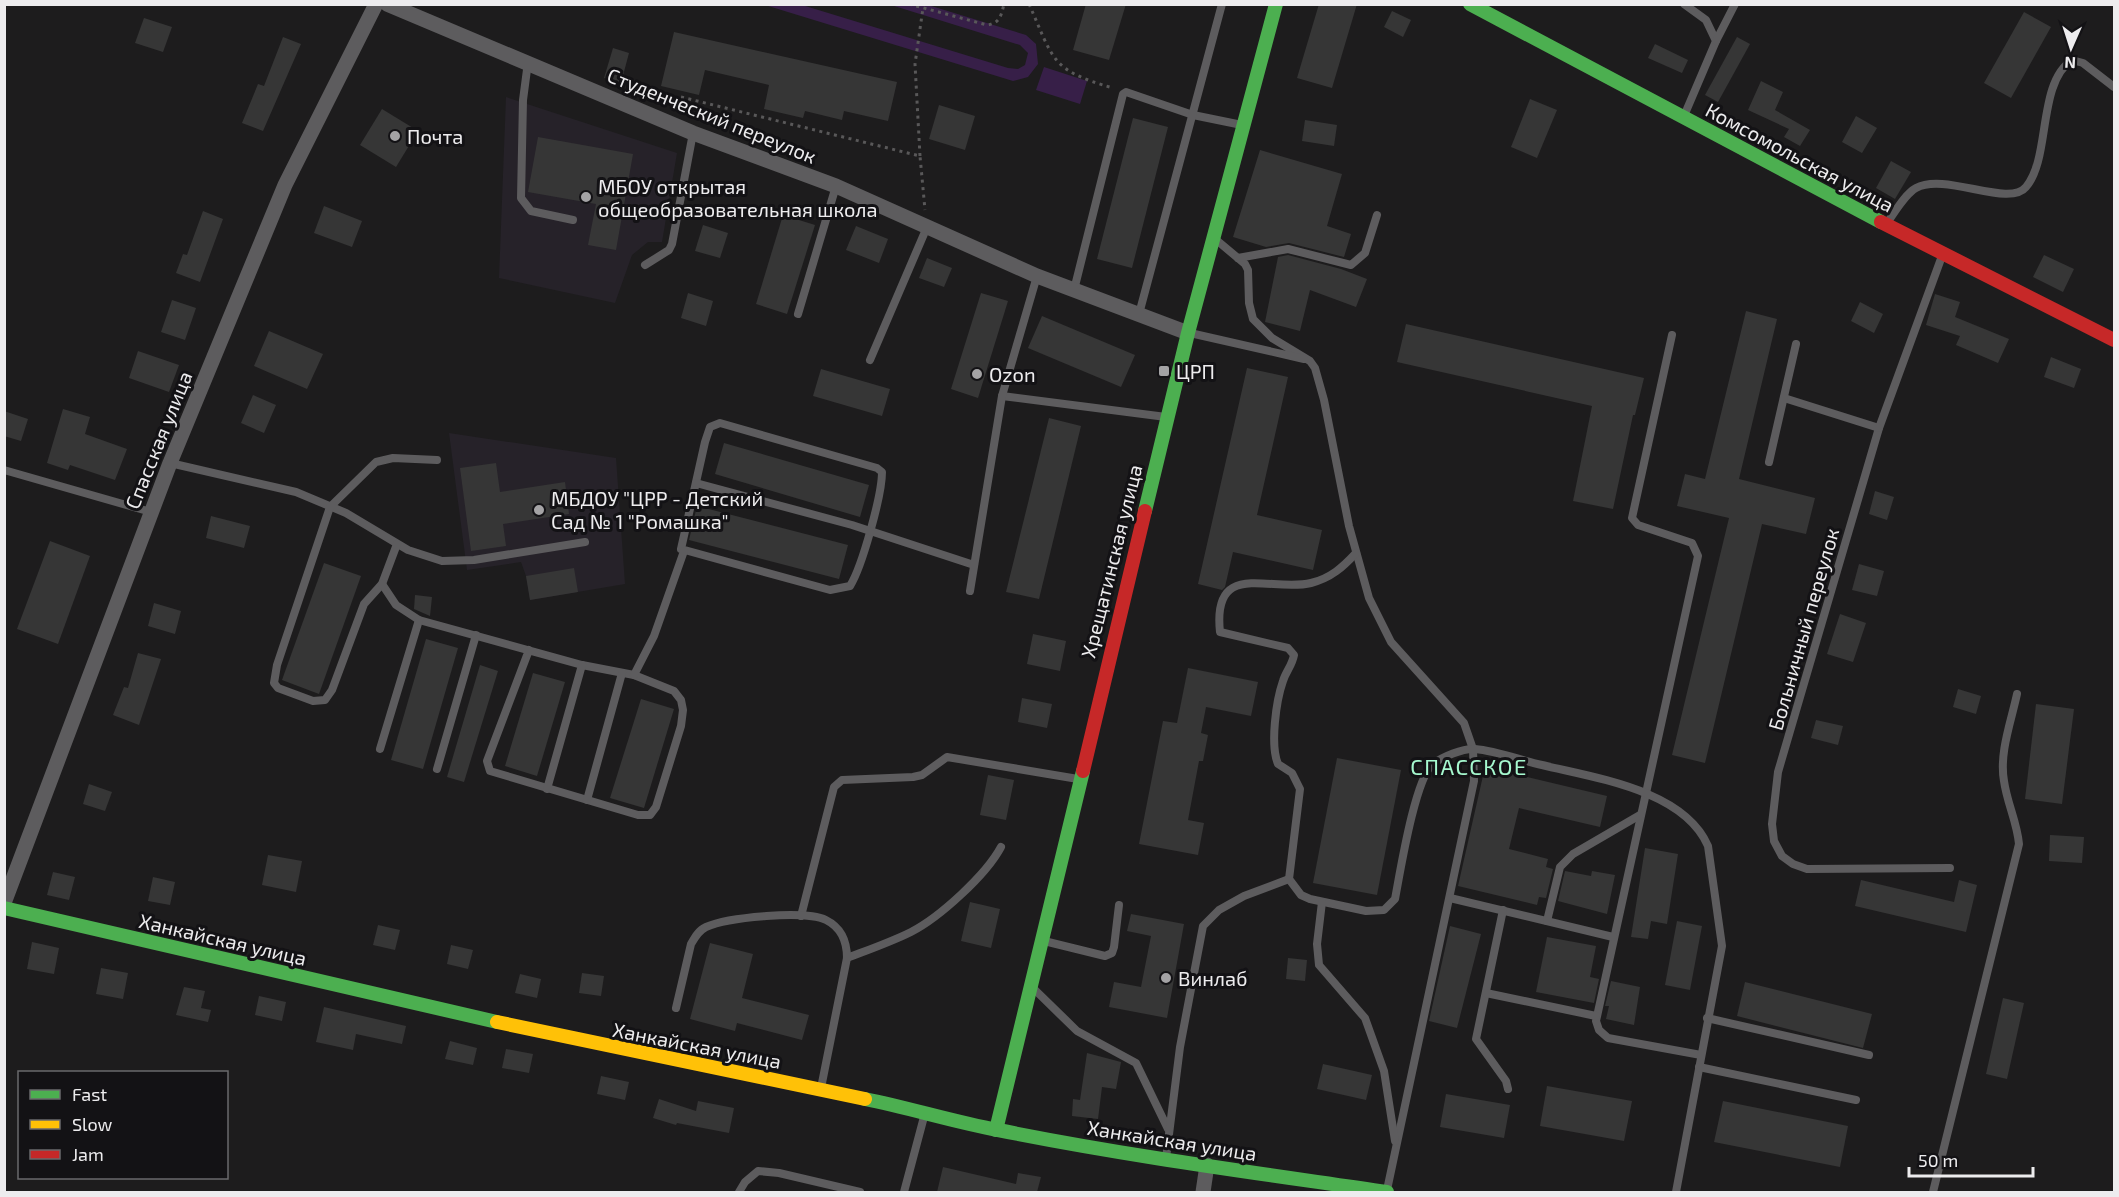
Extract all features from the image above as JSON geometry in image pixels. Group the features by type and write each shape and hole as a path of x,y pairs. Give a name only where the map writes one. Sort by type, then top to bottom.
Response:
{"street":[{"name":"Спасская улица","path":"4,903 170,463 285,185 376,4"},
{"name":"Студенческий переулок","path":"387,4 693,133 836,186 1037,276 1188,333"},
{"name":"Хрещатинская улица","path":"996,1130 1188,333 1276,4"},
{"name":"Комсомольская улица","path":"1470,4 1886,224 2115,340"},
{"name":"Ханкайская улица","path":"4,908 586,1042 925,1111 996,1130 1166,1160 1387,1192"},
{"path":"1203,1192 1207,1165"}],"lane":[{"path":"1139,314 1222,4"},
{"path":"1684,4 1706,20 1716,41"},
{"path":"1683,117 1735,4"},
{"path":"1886,224 1913,189 1923,185 1942,182 2012,195 2026,188 2034,171 2049,99 2065,65 2072,60 2083,63 2115,87"},
{"path":"528,62 523,100 520,198 531,212 573,220"},
{"path":"1074,290 1121,100 1126,92 1193,115 1243,125"},
{"path":"645,265 669,250 672,244 693,133"},
{"path":"798,314 836,186"},
{"path":"1238,258 1288,249 1351,265 1365,253 1377,215"},
{"path":"870,360 927,227"},
{"path":"1213,237 1245,264 1250,276 1249,303 1253,320 1272,338 1310,361 1319,376 1356,553 1369,598 1391,642 1464,723 1473,749 1474,782 1387,1192"},
{"name":"Больничный переулок","path":"1943,251 1879,428 1778,772 1772,824 1774,841 1782,856 1807,868 1950,867"},
{"path":"970,591 1002,396 1037,276"},
{"path":"1188,333 1310,361"},
{"path":"1672,334 1632,518 1638,525 1692,543 1698,556 1596,1016 1599,1030 1608,1038 1701,1055"},
{"path":"1769,462 1796,344"},
{"path":"1002,396 1168,417"},
{"path":"1784,398 1879,428"},
{"path":"720,423 877,468 882,472 882,480 869,531 857,575 850,586 841,590 830,590 684,551 681,549 682,541 710,427 720,423"},
{"path":"397,544 382,584 364,604 332,690 324,700 313,701 278,688 274,683 277,665 330,507 376,462 393,458 437,460"},
{"path":"170,463 296,492 330,507 397,544 442,561 458,561 585,542"},
{"path":"4,471 151,512"},
{"path":"696,483 869,531 974,566"},
{"path":"634,675 654,636 684,551"},
{"path":"1356,553 1339,572 1309,584 1250,582 1230,590 1222,601 1218,614 1220,632 1288,648 1294,655 1293,666 1283,679 1273,747 1278,764 1292,773 1300,789 1289,879 1301,895 1322,902 1376,912 1390,907 1395,899 1420,785 1430,766 1442,758 1473,749 1625,786 1683,813 1703,833 1708,846 1722,946 1676,1192"},
{"path":"382,584 396,604 420,620 476,635 529,650 582,665 634,675 674,691 681,700 683,710 656,807 650,814 638,815 495,774 487,766 529,650"},
{"path":"380,749 420,620"},
{"path":"437,769 476,635"},
{"path":"548,789 582,665"},
{"path":"587,800 622,673"},
{"path":"1933,1192 2019,844 2017,824 2003,780 2004,754 2017,694"},
{"path":"801,916 834,788 842,780 913,777 922,775 947,757 1079,780"},
{"path":"1547,921 1560,867 1573,854 1640,815"},
{"path":"847,958 913,931 966,889 993,861 1001,847"},
{"path":"1166,1160 1180,1047 1203,926 1227,905 1277,882 1289,879"},
{"path":"1449,898 1613,937"},
{"path":"1322,902 1317,944 1320,965 1365,1018 1384,1071 1395,1146"},
{"path":"1042,941 1105,956 1112,953 1119,905"},
{"path":"1503,910 1476,1039 1506,1081 1508,1089"},
{"path":"676,1008 691,944 696,935 705,927 767,915 828,920 839,929 845,939 847,958 821,1089"},
{"path":"1030,985 1077,1031 1137,1063 1169,1131"},
{"path":"1486,993 1596,1016"},
{"path":"1707,1018 1869,1055"},
{"path":"1699,1067 1856,1100"},
{"path":"904,1192 925,1111"},
{"path":"739,1192 745,1182 758,1171 789,1175 860,1192"}],"path":[{"path":"909,4 987,25 996,24 1001,18 1004,4"},
{"path":"1029,4 1059,66 1070,73 1126,92"},
{"path":"923,8 915,64 927,227"},
{"path":"681,97 920,156"}],"shaded area":[{"path":"765,5 802,5 1008,68 1018,69 1025,65 1028,53 1020,45 891,5 928,5 1026,35 1036,44 1038,64 1028,77 1013,81"},
{"path":"1044,67 1087,81 1080,104 1036,90"},
{"name":"МБОУ открытая общеобразовательная школа","path":"506,97 677,153 662,242 648,242 632,255 615,303 499,278"},
{"name":"МБДОУ \"ЦРР - Детский Сад № 1 \"Ромашка\"","path":"449,433 616,458 625,584 530,600 521,562 467,570"}],"building":[{"path":"1086,4 1126,4 1109,60 1073,50"},
{"path":"1319,4 1357,4 1332,88 1297,78"},
{"path":"1392,11 1411,20 1403,37 1384,27"},
{"path":"2024,12 2051,27 2011,98 1984,83"},
{"path":"144,18 172,27 163,52 135,43"},
{"path":"674,32 897,82 888,121 844,111 842,120 805,111 803,118 764,109 769,85 705,70 699,95 661,86"},
{"path":"283,37 301,44 263,131 242,123 258,84 264,86"},
{"path":"1737,37 1750,44 1718,102 1705,95"},
{"path":"1655,44 1688,60 1682,73 1648,58"},
{"path":"613,48 629,53 621,83 604,78"},
{"path":"1761,81 1783,92 1775,110 1810,130 1800,146 1784,137 1789,129 1748,110"},
{"path":"1530,99 1557,110 1537,158 1511,147"},
{"path":"939,105 975,116 965,150 929,139"},
{"path":"382,109 418,131 396,167 360,145"},
{"path":"1856,116 1877,128 1862,153 1842,142"},
{"path":"1133,118 1168,127 1132,268 1097,259"},
{"path":"1305,120 1337,125 1334,146 1302,141"},
{"path":"538,137 633,154 616,250 588,245 596,204 528,192"},
{"path":"1260,150 1342,174 1327,226 1351,234 1344,257 1289,243 1266,247 1233,237"},
{"path":"1891,161 1911,172 1895,199 1876,188"},
{"path":"324,206 362,221 352,247 314,233"},
{"path":"203,211 223,219 200,282 176,273 183,254 187,255"},
{"path":"783,215 815,225 787,314 756,304"},
{"path":"703,225 728,233 720,258 695,251"},
{"path":"856,226 888,239 879,263 846,250"},
{"path":"1288,255 1341,269 1367,279 1356,307 1310,290 1300,331 1265,322 1278,257"},
{"path":"2044,255 2074,269 2063,292 2033,277"},
{"path":"927,258 952,268 944,287 919,278"},
{"path":"688,293 713,301 706,326 681,318"},
{"path":"981,293 1008,301 978,398 951,389"},
{"path":"1935,294 1960,302 1955,317 2009,339 1998,363 1956,345 1960,336 1926,325"},
{"path":"172,300 196,308 185,340 161,332"},
{"path":"1860,302 1883,314 1874,333 1851,321"},
{"path":"1746,311 1777,319 1739,479 1815,498 1806,534 1762,524 1705,763 1672,755 1729,518 1677,506 1685,474 1705,479"},
{"path":"1042,316 1135,355 1121,387 1028,348"},
{"path":"1406,324 1644,378 1635,415 1633,415 1613,509 1573,501 1592,406 1397,362"},
{"path":"269,331 323,354 307,389 254,366"},
{"path":"138,351 179,365 169,392 129,378"},
{"path":"2051,357 2081,369 2074,388 2044,377"},
{"path":"1247,368 1288,377 1257,515 1322,530 1313,570 1233,552 1225,587 1222,590 1198,584"},
{"path":"821,369 890,389 882,416 813,396"},
{"path":"253,395 276,405 264,433 241,423"},
{"path":"63,409 90,417 85,434 127,449 115,480 70,465 68,470 47,463"},
{"path":"4,411 28,419 21,441 4,436"},
{"path":"1049,418 1081,426 1039,599 1006,592"},
{"path":"724,443 869,485 860,517 715,474"},
{"path":"496,463 500,492 565,482 569,514 503,524 506,546 471,551 460,468"},
{"path":"1875,491 1894,497 1887,520 1869,514"},
{"path":"697,506 848,545 839,579 689,540"},
{"path":"211,516 250,526 244,548 206,538"},
{"path":"50,541 90,556 58,644 17,629"},
{"path":"324,563 361,576 319,694 282,680"},
{"path":"1859,564 1884,571 1877,596 1852,590"},
{"path":"574,568 578,592 530,600 526,576"},
{"path":"415,595 432,597 430,616 414,609"},
{"path":"154,603 181,611 175,634 148,626"},
{"path":"1840,614 1866,623 1853,662 1827,654"},
{"path":"1033,634 1066,641 1060,671 1027,664"},
{"path":"426,639 458,648 423,769 391,760"},
{"path":"138,653 161,659 139,725 113,715 124,687 128,688"},
{"path":"480,665 498,671 464,782 447,777"},
{"path":"1188,668 1258,682 1251,716 1206,707 1201,733 1208,735 1203,761 1199,761 1188,820 1204,823 1198,855 1139,844 1163,721 1177,723"},
{"path":"533,673 565,682 537,776 505,766"},
{"path":"1958,689 1981,696 1976,714 1953,707"},
{"path":"1022,698 1052,704 1047,728 1018,722"},
{"path":"641,699 674,709 644,808 610,798"},
{"path":"2036,704 2074,709 2062,804 2025,799"},
{"path":"1816,720 1843,726 1838,745 1811,738"},
{"path":"1337,758 1401,770 1377,895 1313,883"},
{"path":"1485,767 1607,796 1600,827 1519,808 1509,849 1548,859 1546,867 1553,869 1546,898 1539,897 1537,905 1458,886"},
{"path":"988,775 1014,780 1006,820 980,815"},
{"path":"89,784 112,792 105,811 83,804"},
{"path":"2050,835 2084,837 2082,863 2049,861"},
{"path":"1645,848 1678,854 1667,924 1651,921 1648,939 1631,937"},
{"path":"268,855 302,861 296,892 262,885"},
{"path":"1565,871 1591,876 1592,871 1615,875 1607,914 1558,901"},
{"path":"53,872 75,877 69,900 47,895"},
{"path":"153,877 175,882 170,905 148,901"},
{"path":"1861,880 1954,902 1959,880 1977,885 1966,932 1855,906"},
{"path":"970,902 1000,909 991,948 961,941"},
{"path":"1131,914 1184,924 1167,1018 1109,1007 1114,982 1141,987 1151,936 1127,931"},
{"path":"1677,921 1702,926 1690,990 1665,985"},
{"path":"378,925 400,930 395,950 373,945"},
{"path":"1450,926 1481,934 1457,1028 1429,1021"},
{"path":"1547,937 1596,946 1590,977 1599,979 1594,1003 1536,992"},
{"path":"32,942 59,948 54,974 27,969"},
{"path":"710,943 753,954 742,998 809,1015 802,1040 737,1023 735,1031 690,1019"},
{"path":"451,945 473,950 468,969 447,964"},
{"path":"1288,958 1307,960 1305,981 1286,979"},
{"path":"101,968 128,973 123,999 96,994"},
{"path":"582,973 604,976 601,996 579,993"},
{"path":"520,974 541,979 537,998 515,993"},
{"path":"1611,981 1640,987 1634,1025 1606,1019 1609,1006 1605,1006"},
{"path":"1745,982 1872,1014 1863,1048 1737,1016"},
{"path":"184,987 205,991 201,1008 211,1010 208,1022 176,1015"},
{"path":"259,996 286,1002 282,1021 255,1015"},
{"path":"2003,998 2024,1003 2007,1079 1986,1074"},
{"path":"324,1007 406,1026 402,1044 356,1034 353,1050 316,1042"},
{"path":"450,1041 477,1048 473,1065 445,1059"},
{"path":"506,1049 533,1054 529,1073 502,1068"},
{"path":"1087,1053 1121,1062 1116,1089 1102,1087 1098,1119 1072,1116 1073,1099 1080,1100"},
{"path":"1323,1064 1372,1075 1366,1100 1317,1089"},
{"path":"601,1076 629,1082 625,1100 597,1094"},
{"path":"1547,1086 1632,1101 1624,1141 1540,1126"},
{"path":"1446,1094 1510,1105 1504,1138 1440,1127"},
{"path":"659,1099 696,1111 698,1101 734,1108 729,1133 677,1123 676,1125 653,1118"},
{"path":"1723,1101 1848,1126 1840,1167 1714,1142"},
{"path":"943,1167 1016,1184 1018,1173 1041,1177 1037,1192 937,1192"}],"traffic: fast":[{"path":"1145,511 1188,333 1276,4"},
{"path":"1470,4 1881,222"},
{"path":"996,1130 1083,771"},
{"path":"4,908 497,1022"},
{"path":"865,1099 981,1127 1095,1148 1387,1192"}],"traffic: slow":[{"path":"497,1022 865,1099"}],"traffic: jam":[{"path":"1881,222 2114,340"},
{"path":"1083,771 1145,511"}],"place":[{"name":"Почта","path":"395,136"},
{"name":"МБОУ открытая общеобразовательная школа","path":"586,197"},
{"name":"ЦРП","path":"1164,371"},
{"name":"Ozon","path":"977,374"},
{"name":"МБДОУ \"ЦРР - Детский Сад № 1 \"Ромашка\"","path":"539,510"},
{"name":"Винлаб","path":"1166,978"}],"district":[{"name":"СПАССКОЕ","path":"1469,766"}]}
